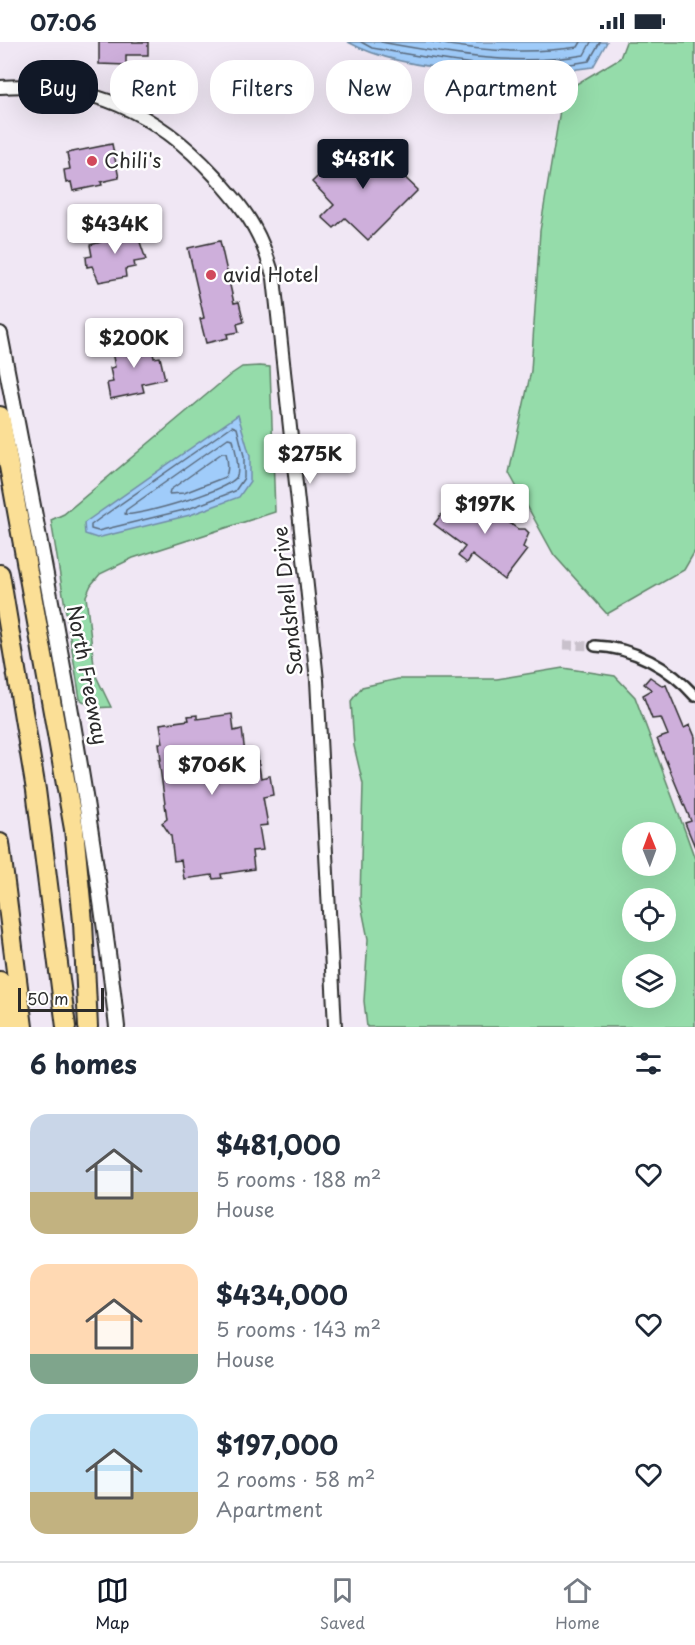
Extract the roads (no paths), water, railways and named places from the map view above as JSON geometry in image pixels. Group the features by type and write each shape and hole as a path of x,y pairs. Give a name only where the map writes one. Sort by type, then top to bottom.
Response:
{"highway":[{"path":"0,416 74,828 83,922 88,1027"},
{"path":"0,574 36,790 66,1027"},
{"path":"0,843 23,1027"},
{"path":"0,981 5,1027"}],"main road":[{"name":"North Freeway","path":"0,334 87,797 117,1027"}],"street":[{"name":"Sandshell Drive","path":"1,87 75,90 111,100 146,116 200,160 232,195 257,232 274,278 317,680 335,1027"},
{"path":"595,646 619,650 651,661 675,675 695,696"}],"water":[{"path":"348,42 607,42 593,67 578,69 578,60 424,60 424,65 412,63 412,60 398,60 373,53"},
{"path":"238,415 250,456 250,481 239,497 190,515 97,538 85,534 84,523"}],"tunnel":[{"path":"564,645 595,646"}],"place":[{"name":"Chili's","path":"92,161"},
{"name":"avid Hotel","path":"211,275"}]}
